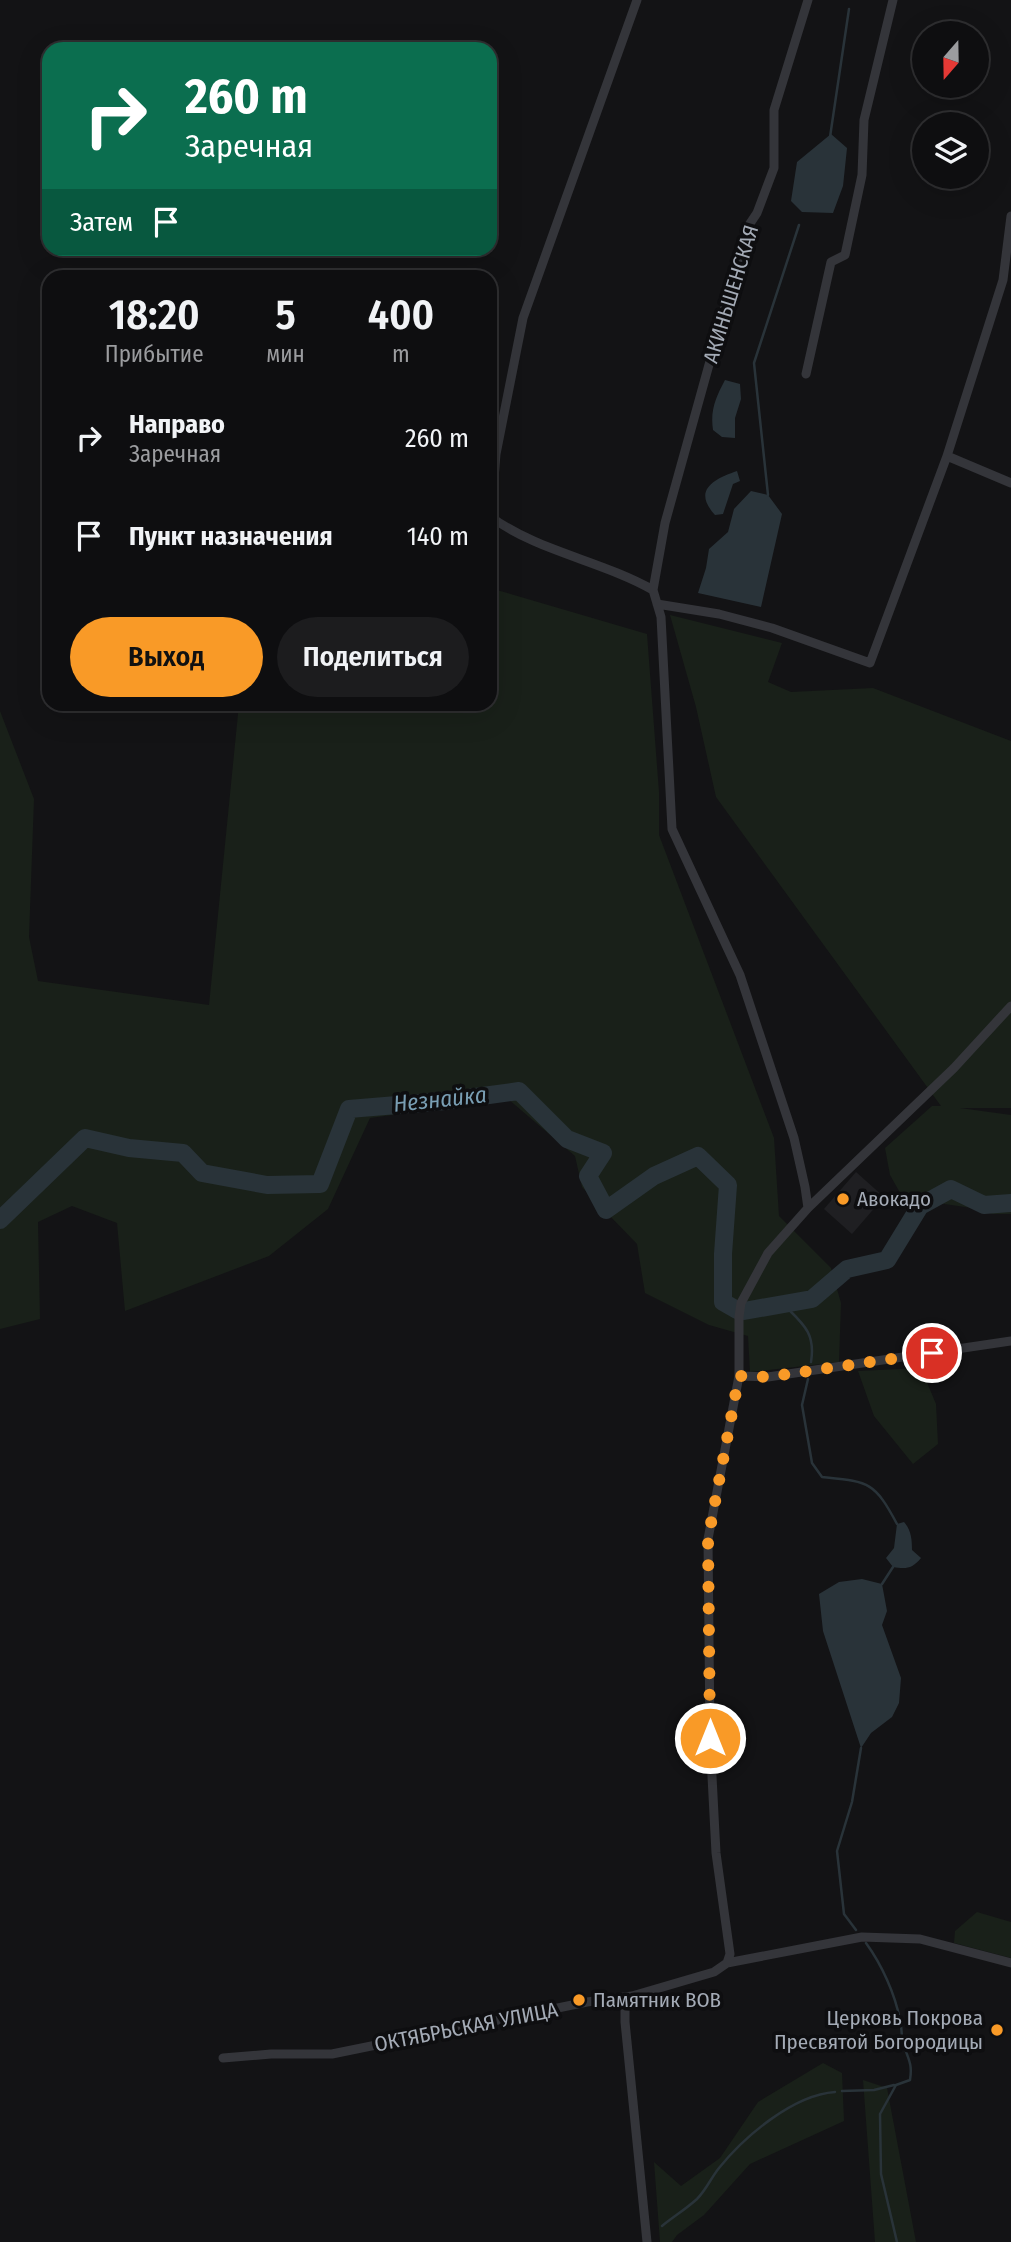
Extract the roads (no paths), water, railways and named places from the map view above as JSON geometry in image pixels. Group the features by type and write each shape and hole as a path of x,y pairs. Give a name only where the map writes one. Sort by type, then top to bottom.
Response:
{"street":[{"path":"497,448 523,318 637,0"},
{"name":"АКИНЬШЕНСКАЯ","path":"653,590 665,523 747,228 757,213 775,168 774,110 808,0"},
{"path":"806,374 831,262 845,255 862,175 864,120 893,0"},
{"path":"657,604 719,614 772,628 870,663 947,456 1003,280 1011,216"},
{"path":"947,456 1011,483"},
{"path":"497,521 510,531 629,576 653,590 661,617 672,829 740,975 794,1138 808,1209"},
{"path":"727,1963 730,1954 716,1853 710,1738 708,1539 739,1376 741,1303 768,1253 808,1209 954,1068 1011,1006"},
{"path":"739,1376 768,1377 1011,1342"},
{"name":"ОКТЯБРЬСКАЯ УЛИЦА","path":"223,2058 271,2054 332,2054 587,2002 632,1996 714,1972 727,1963 862,1937 920,1940 1011,1963"},
{"path":"632,1996 625,2008 625,2022 647,2242"}],"waterway":[{"path":"830,137 849,9"},
{"path":"768,495 754,363 799,225"},
{"name":"Незнайка","path":"0,1220 85,1138 129,1148 183,1153 202,1173 267,1185 320,1184 349,1109 445,1101 519,1091 567,1139 603,1153 588,1176 606,1210 654,1176 698,1156 728,1185 723,1302 737,1310"},
{"name":"Незнайка","path":"744,1311 812,1299 847,1269 887,1260 920,1206 951,1189 984,1205 1011,1203"},
{"path":"783,1304 802,1323 809,1335 811,1362"},
{"path":"808,1379 802,1405 812,1463 822,1477 850,1480 868,1486 882,1499 897,1524"},
{"path":"882,1584 893,1567"},
{"path":"856,1930 844,1914 837,1851 852,1802 861,1748"},
{"path":"866,1943 891,1990 911,2069 910,2080 896,2085 880,2114 881,2174 897,2242"},
{"path":"842,2091 874,2090 894,2085"},
{"path":"662,2226 697,2199 719,2168 742,2143 771,2119 803,2101 835,2092"}],"place":[{"name":"Авокадо","path":"843,1199"},
{"name":"Памятник ВОВ","path":"579,2000"},
{"name":"Церковь Покрова Пресвятой Богородицы","path":"997,2030"}]}
